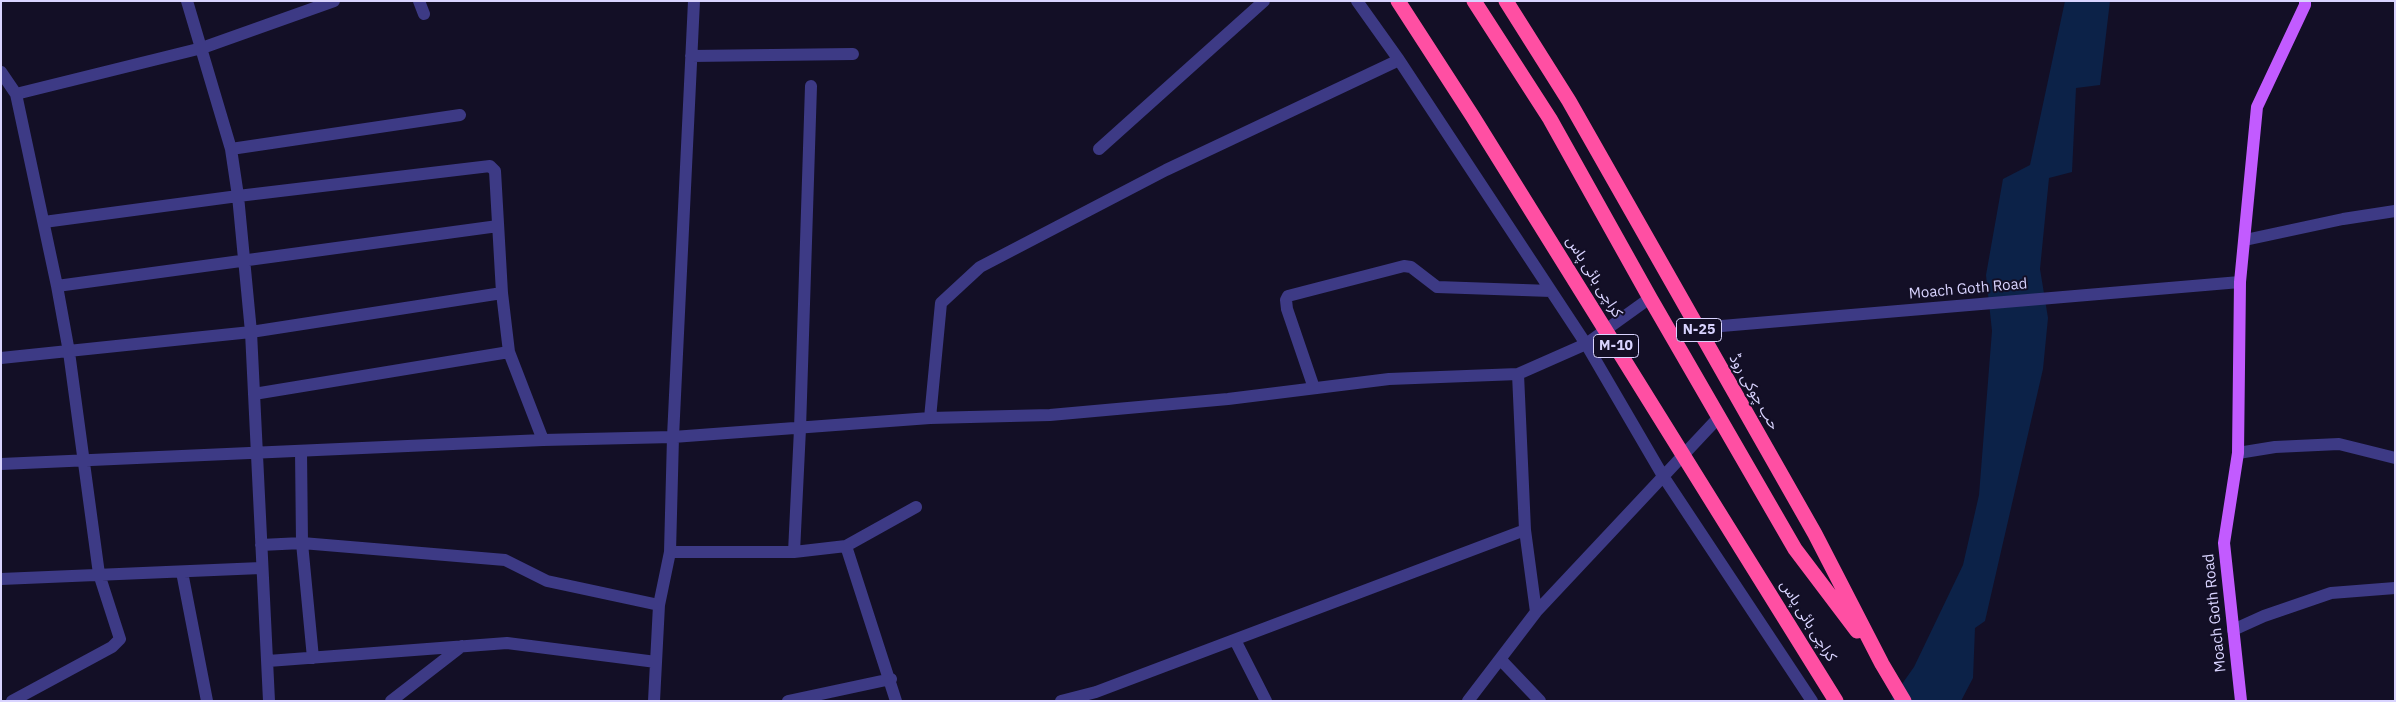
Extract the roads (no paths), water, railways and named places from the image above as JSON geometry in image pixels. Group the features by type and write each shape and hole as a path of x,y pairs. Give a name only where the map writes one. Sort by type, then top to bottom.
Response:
{"highway":[{"name":"کراچی بائی پاس","path":"1398,1 1684,454 1836,701"},
{"path":"1474,1 1550,119 1650,298 1795,549 1882,664"},
{"name":"حب چوکی روڈ","path":"1506,1 1569,101 1815,534 1882,664 1904,701"}],"main road":[{"name":"Moach Goth Road","path":"2241,701 2224,543 2238,453 2240,282 2257,107 2305,5 2305,1"}],"street":[{"path":"187,1 231,149 246,261 269,701"},
{"path":"16,94 202,48 334,1"},
{"path":"419,1 424,14"},
{"path":"654,701 659,605 670,552 673,437 694,1"},
{"path":"1098,149 1264,1"},
{"path":"1357,1 1399,60 1586,344 1663,476 1812,701"},
{"path":"691,56 853,54"},
{"path":"930,418 941,303 980,267 1166,170 1399,60"},
{"path":"1,72 16,94 44,222 69,352 82,460 99,574 120,639 112,647 12,701"},
{"path":"794,552 800,429 811,86"},
{"path":"231,149 460,115"},
{"path":"44,222 238,196 490,166 495,172 502,293 509,352 543,440"},
{"path":"2245,240 2343,219 2395,211"},
{"path":"57,286 498,226"},
{"path":"1314,388 1287,309 1286,300 1288,296 1404,266 1411,267 1437,287 1551,291"},
{"name":"Moach Goth Road","path":"1698,328 2240,282"},
{"path":"1,358 251,332 502,293"},
{"path":"1,464 543,440 673,437 930,418 1050,414 1228,399 1389,379 1518,374 1586,344 1650,298"},
{"path":"254,394 509,352"},
{"path":"1518,374 1525,530 1536,612"},
{"path":"1468,701 1536,612 1719,417"},
{"path":"2238,453 2275,447 2339,444 2395,458"},
{"path":"301,451 302,543 313,658"},
{"path":"670,552 794,552 846,546 916,507"},
{"path":"1061,701 1096,692 1525,530"},
{"path":"262,544 302,543 505,560 548,582 659,605"},
{"path":"846,546 891,679 896,701"},
{"path":"1,579 261,568"},
{"path":"182,572 207,701"},
{"path":"2233,630 2264,616 2331,593 2395,588"},
{"path":"1235,640 1266,701"},
{"path":"268,661 506,642 656,662"},
{"path":"391,701 462,646"},
{"path":"1500,659 1540,701"},
{"path":"788,701 891,679"}],"water":[{"path":"2065,1 2110,1 2100,85 2076,88 2072,172 2049,178 2040,269 2048,318 2043,369 1985,621 1975,628 1973,678 1961,701 1890,701 1914,667 1963,565 1979,495 1992,331 1986,275 2003,179 2030,165"}]}
